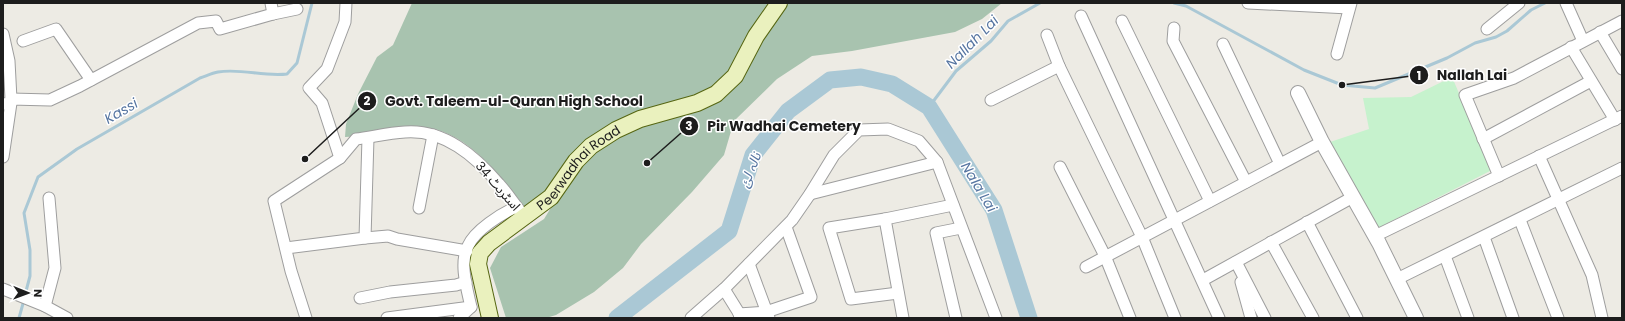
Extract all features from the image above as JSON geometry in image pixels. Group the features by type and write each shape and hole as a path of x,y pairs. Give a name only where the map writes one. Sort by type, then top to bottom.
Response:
{"main road":[{"name":"Peerwadhai Road","path":"490,318 478,264 480,253 489,243 521,212 551,197 576,161 591,146 603,138 640,119 698,103 716,94 735,76 775,5"}],"street":[{"path":"270,3 273,14"},
{"path":"340,158 322,103 309,88 327,69 345,22 346,3"},
{"path":"1248,3 1350,6 1337,54"},
{"path":"1487,29 1519,3"},
{"path":"1566,3 1583,41"},
{"path":"8,102 50,100 198,23 216,21 220,29 297,9"},
{"path":"1081,16 1173,220 1203,280 1219,318"},
{"path":"1122,21 1210,201"},
{"path":"1499,176 1465,95 1514,78 1571,47 1622,22"},
{"path":"1174,28 1173,41 1246,182"},
{"path":"23,41 56,30 91,80"},
{"path":"1600,32 1622,69"},
{"path":"3,34 10,71 3,157"},
{"path":"1047,35 1059,66 1142,237 1174,318"},
{"path":"1223,44 1280,164"},
{"path":"1376,236 1618,118 1591,81 1571,47"},
{"path":"991,100 1059,66"},
{"path":"1484,139 1591,81"},
{"path":"1298,93 1322,142 1376,236 1416,318"},
{"path":"691,318 724,289 786,226 810,194 834,155 859,130 888,129 919,141 937,162 996,318"},
{"name":"اسٹریٹ 34","path":"286,248 274,201 340,158 356,139 406,132 433,135 448,140 479,162 501,185 521,212"},
{"path":"419,208 433,135"},
{"path":"366,238 368,138"},
{"path":"1086,267 1322,142"},
{"path":"1539,156 1592,275 1602,318"},
{"path":"810,194 937,162"},
{"path":"1060,167 1106,256 1130,318"},
{"path":"1397,279 1520,220 1622,168"},
{"path":"1203,280 1353,197"},
{"path":"45,306 55,268 49,198"},
{"path":"898,293 851,299 829,228 885,219 953,205"},
{"path":"471,307 466,282 465,261 468,246 492,221 521,212"},
{"path":"885,219 904,318"},
{"path":"1520,220 1558,318"},
{"path":"1308,222 1357,318"},
{"path":"724,289 741,316 767,315 811,297 786,226"},
{"path":"954,318 936,233 961,228"},
{"path":"306,318 291,271 286,248 388,236 397,239 466,251"},
{"path":"1484,237 1513,318"},
{"path":"1272,242 1313,318"},
{"path":"1445,256 1468,318"},
{"path":"1236,262 1251,318"},
{"path":"1236,262 1265,318"},
{"path":"749,264 767,315"},
{"path":"360,298 390,292 456,285 466,282"},
{"path":"4,289 45,306 67,318"},
{"path":"387,318 471,307"},
{"path":"459,318 471,307"}],"green space":[{"path":"412,3 1002,3 982,19 955,32 852,51 812,56 777,79 734,121 724,155 692,192 641,244 623,268 594,292 556,315 546,318 506,318 490,268 501,247 544,219 594,138 527,210 505,182 479,155 450,135 433,129 415,127 375,135 345,137 346,124 358,94 377,57 393,45"},
{"path":"1452,77 1492,170 1372,231 1324,144 1369,129 1363,98 1411,97"}],"waterway":[{"name":"Kassi","path":"25,295 30,276 30,250 24,213 38,177 77,149 200,78 216,72 227,71 278,75 287,74 297,63 312,3"},
{"name":"Nallah Lai","path":"929,107 956,71 991,41 1008,21 1040,3"},
{"name":"Nallah Lai","path":"1174,3 1186,6 1304,70 1342,85 1375,88 1447,58 1475,43 1496,37 1507,31 1531,10 1545,3"},
{"name":"نالہ لئ","path":"617,318 729,231 753,155 788,111 830,80 861,77 892,84 929,107 994,210 1029,318"},
{"name":"Kassi","path":"19,318 24,300"}],"place":[{"name":"Nallah Lai","path":"1342,85"},
{"name":"Govt. Taleem-ul-Quran High School","path":"305,159"},
{"name":"Pir Wadhai Cemetery","path":"647,163"}],"water label":[{"name":"Nala Lai","path":"979,187"}]}
